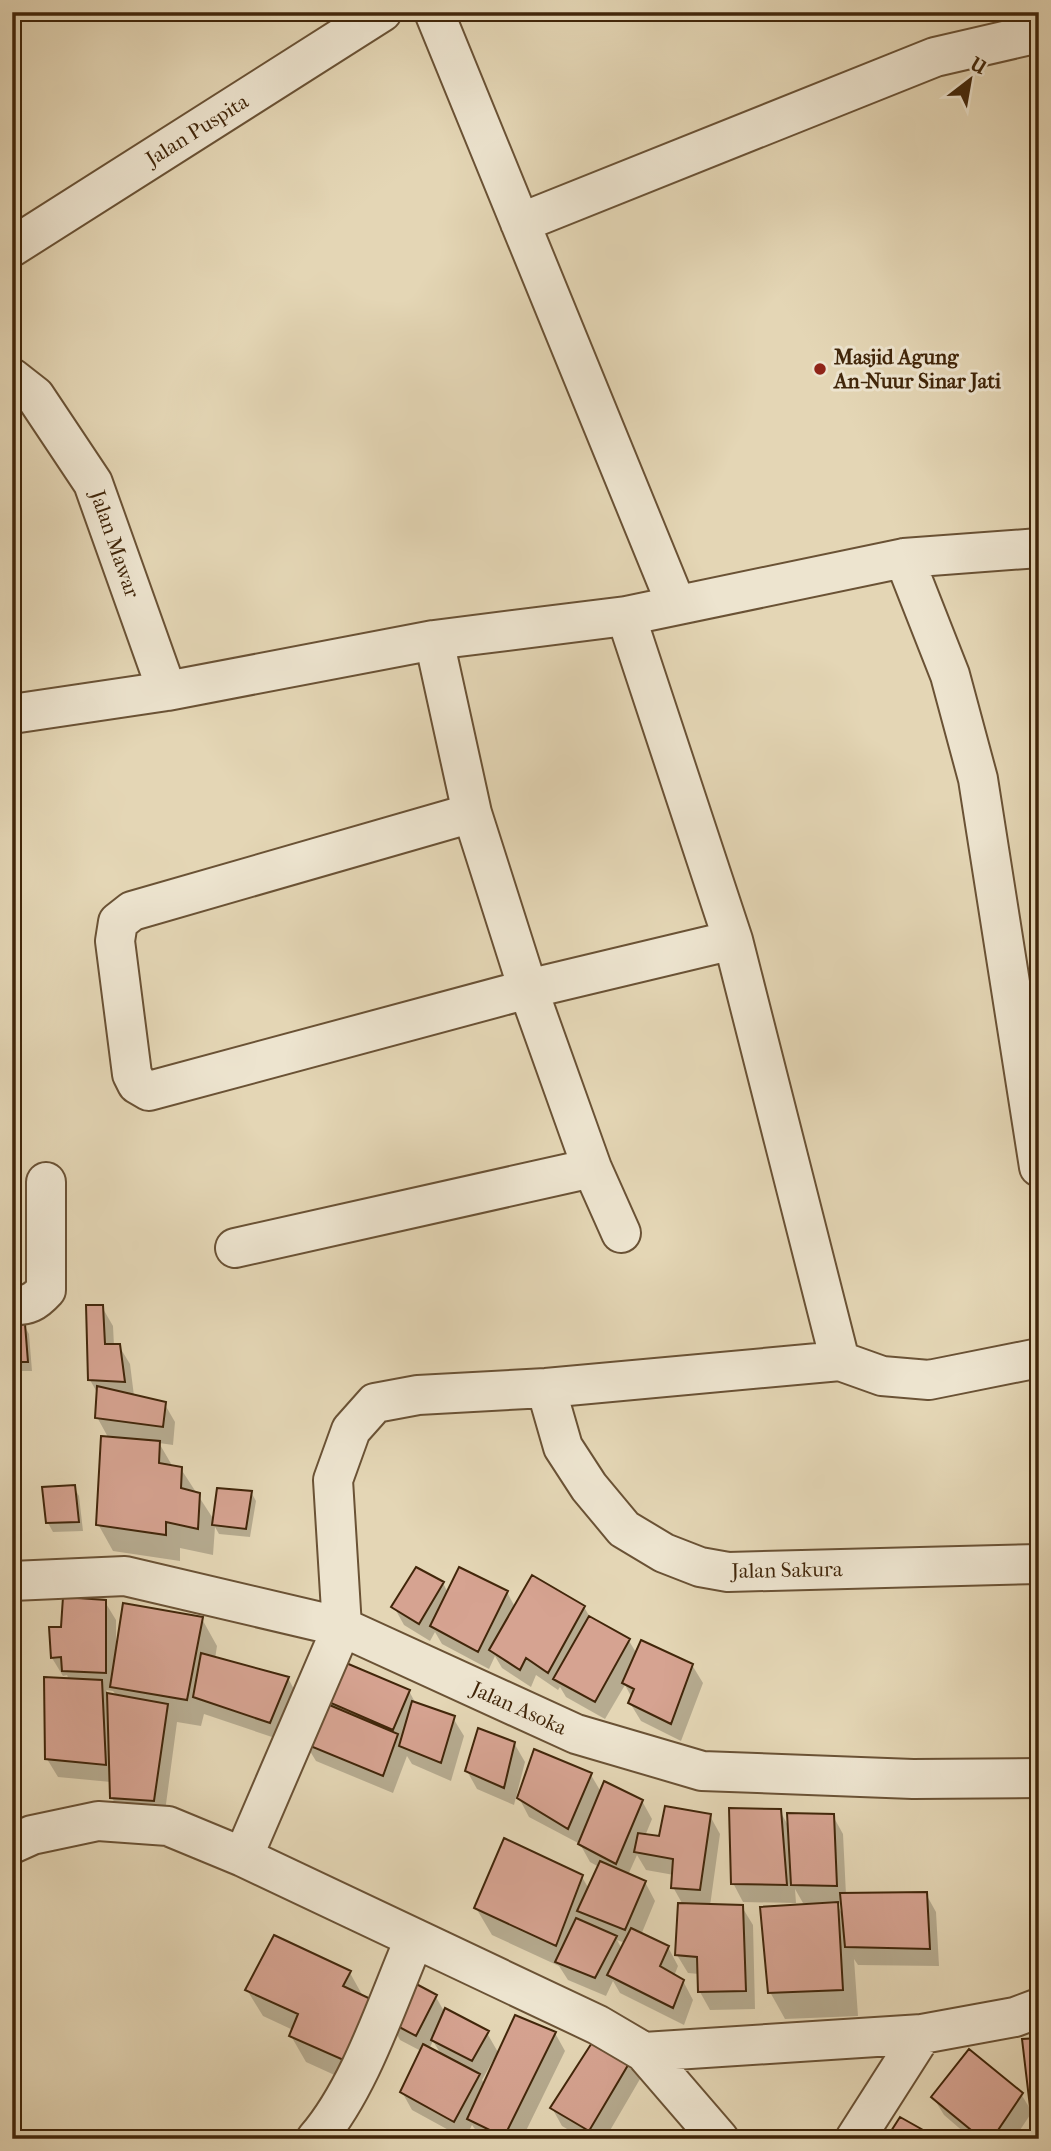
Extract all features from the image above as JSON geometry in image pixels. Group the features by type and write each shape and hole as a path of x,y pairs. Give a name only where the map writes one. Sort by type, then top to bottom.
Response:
{"street":[{"name":"Jalan Puspita","path":"12,247 382,12"},
{"path":"434,12 676,604"},
{"path":"520,223 935,57 1039,33"},
{"name":"Jalan Mawar","path":"12,378 35,396 93,483 167,691"},
{"path":"12,715 167,691 434,640 626,616 904,558 1039,548"},
{"path":"904,558 950,675 978,779 1039,1167"},
{"path":"626,616 733,940 840,1361"},
{"path":"434,640 472,813 528,989 592,1168 621,1233"},
{"path":"472,813 132,911 118,922 115,941 132,1074 137,1084 149,1091 528,989 733,940"},
{"path":"235,1248 592,1168"},
{"path":"12,1305 25,1306 46,1290 46,1182"},
{"path":"243,1857 342,1627 333,1480 351,1430 375,1403 418,1395 546,1388 840,1361 883,1376 929,1380 1039,1358"},
{"name":"Jalan Sakura","path":"546,1388 564,1447 589,1487 624,1529 664,1553 700,1567 728,1572 1039,1564"},
{"name":"Jalan Asoka","path":"12,1581 125,1576 342,1627 576,1734 702,1771 913,1779 1039,1778"},
{"path":"12,1844 32,1835 98,1821 168,1826 243,1857 598,2025 644,2052 719,2139"},
{"path":"316,2139 333,2119 365,2054 414,1940"},
{"path":"644,2052 922,2034 1015,2017 1039,2008"},
{"path":"855,2139 922,2034"}],"building":[{"path":"86,1305 103,1305 105,1344 120,1344 125,1382 88,1380"},
{"path":"12,1324 25,1324 28,1362 12,1362"},
{"path":"97,1386 166,1402 163,1427 95,1418"},
{"path":"101,1436 160,1441 159,1463 182,1467 181,1488 200,1493 198,1529 166,1522 166,1535 96,1525"},
{"path":"75,1485 79,1522 46,1523 42,1487"},
{"path":"217,1488 252,1491 246,1529 212,1525"},
{"path":"416,1567 444,1582 419,1624 391,1607"},
{"path":"459,1567 508,1591 478,1652 430,1626"},
{"path":"532,1575 585,1606 548,1673 526,1658 520,1670 489,1650"},
{"path":"63,1597 106,1600 106,1673 62,1671 61,1657 51,1658 49,1627 61,1627"},
{"path":"123,1603 203,1617 187,1700 110,1687"},
{"path":"589,1616 630,1639 595,1702 553,1679"},
{"path":"641,1640 693,1664 671,1724 628,1703 634,1689 622,1683"},
{"path":"201,1653 289,1677 270,1723 193,1697"},
{"path":"339,1660 410,1690 393,1730 324,1700"},
{"path":"44,1677 102,1680 106,1765 45,1759"},
{"path":"107,1693 168,1704 154,1801 110,1798"},
{"path":"320,1701 398,1734 383,1776 303,1743"},
{"path":"412,1701 455,1716 441,1763 399,1746"},
{"path":"478,1728 515,1742 504,1788 465,1771"},
{"path":"534,1749 592,1773 568,1829 517,1798"},
{"path":"604,1781 643,1800 616,1864 578,1844"},
{"path":"665,1806 711,1814 700,1890 671,1888 673,1859 634,1852 638,1833 659,1836"},
{"path":"729,1808 781,1809 787,1885 731,1884"},
{"path":"787,1813 834,1814 837,1886 791,1885"},
{"path":"504,1838 583,1875 556,1946 474,1908"},
{"path":"600,1861 646,1881 625,1930 577,1911"},
{"path":"927,1892 930,1949 845,1947 840,1893"},
{"path":"838,1902 843,1990 768,1993 760,1907"},
{"path":"678,1903 743,1905 746,1991 698,1992 697,1957 675,1955"},
{"path":"576,1918 617,1936 595,1978 555,1962"},
{"path":"631,1928 669,1946 660,1966 684,1980 673,2008 607,1975"},
{"path":"274,1935 351,1971 343,1986 377,2002 348,2062 289,2036 298,2014 245,1990"},
{"path":"405,1978 437,1995 416,2036 388,2021"},
{"path":"445,2008 489,2031 472,2061 431,2040"},
{"path":"515,2015 556,2032 504,2137 467,2119"},
{"path":"595,2038 631,2060 589,2131 550,2108"},
{"path":"1039,2038 1039,2107 1030,2107 1022,2039"},
{"path":"423,2044 480,2074 454,2122 400,2092"},
{"path":"969,2049 1023,2093 992,2139 982,2139 931,2097"},
{"path":"900,2117 939,2139 886,2139"}],"place":[{"name":"Masjid Agung An-Nuur Sinar Jati","path":"820,369"}]}
